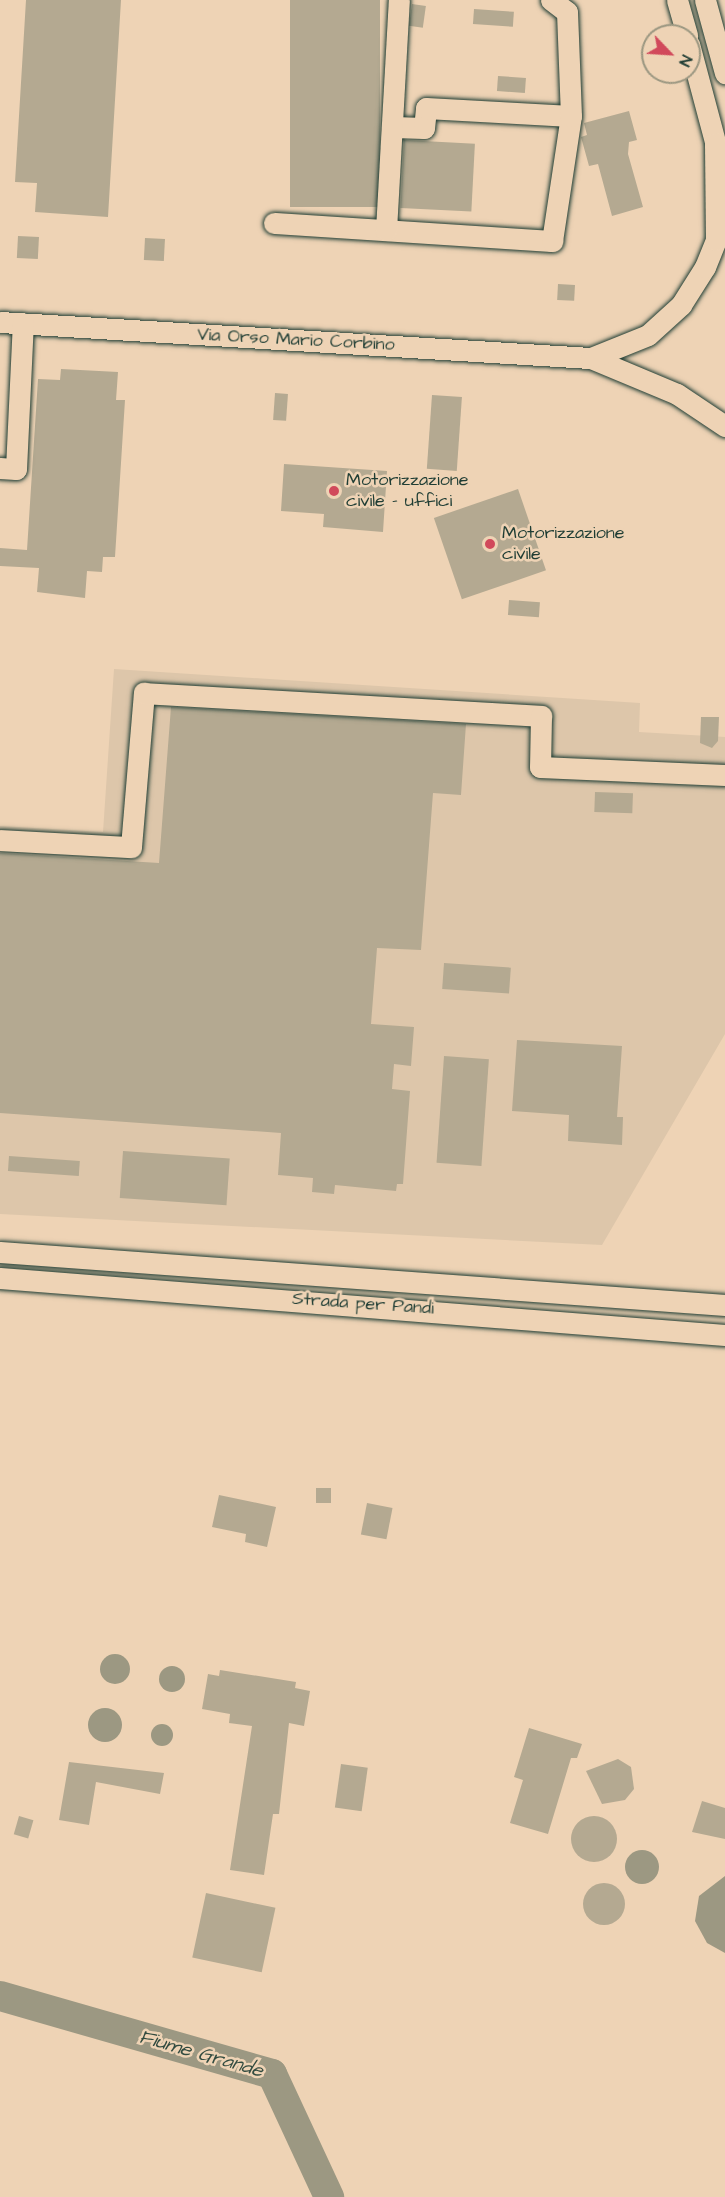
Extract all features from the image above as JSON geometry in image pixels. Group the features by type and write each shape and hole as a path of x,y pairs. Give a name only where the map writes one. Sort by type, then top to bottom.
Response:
{"street":[{"path":"386,230 399,0"},
{"path":"274,223 552,242 571,116 567,12 551,0"},
{"path":"677,0 684,24"},
{"path":"705,0 725,73"},
{"path":"700,84 725,182"},
{"path":"393,127 424,128 426,108 571,116"},
{"path":"591,358 648,335 681,305 705,267 716,240 715,142"},
{"name":"Via Orso Mario Corbino","path":"0,322 591,358"},
{"path":"0,468 16,469 23,323"},
{"path":"591,358 677,393 725,426"},
{"path":"0,840 131,847 144,693 541,716 540,767 725,775"},
{"name":"Strada per Pandi","path":"0,1252 725,1305"},
{"name":"Strada per Pandi","path":"0,1278 725,1335"}],"shaded area":[{"path":"114,669 640,703 639,732 725,737 725,1034 602,1245 0,1214 0,826 103,832"},
{"path":"115,1654 121,1655 129,1663 129,1675 121,1683 115,1684 109,1683 101,1675 100,1669 101,1663 109,1655"},
{"path":"172,1666 181,1670 185,1679 181,1688 172,1692 163,1688 159,1679 163,1670"},
{"path":"105,1708 117,1713 122,1725 117,1737 105,1742 93,1737 88,1725 93,1713"},
{"path":"162,1724 170,1727 173,1735 170,1743 162,1746 154,1743 151,1735 154,1727"},
{"path":"642,1850 654,1855 659,1867 654,1879 642,1884 630,1879 625,1867 630,1855"},
{"path":"725,1876 725,1953 707,1943 695,1921 699,1896"}],"building":[{"path":"26,0 121,0 108,217 35,212 37,183 15,182"},
{"path":"290,0 380,0 380,207 290,207"},
{"path":"412,4 426,6 423,28 409,26"},
{"path":"474,9 514,12 513,27 473,24"},
{"path":"498,76 526,78 525,93 497,91"},
{"path":"629,111 637,140 629,142 628,154 643,207 612,216 598,164 589,166 581,137 587,135 584,123"},
{"path":"404,140 475,144 471,212 400,208"},
{"path":"18,236 39,237 38,259 17,258"},
{"path":"145,238 165,239 164,261 144,260"},
{"path":"558,284 575,285 574,301 557,300"},
{"path":"61,369 118,372 116,400 125,400 115,557 103,557 102,572 87,571 85,598 37,592 39,568 0,566 0,548 27,550 38,379 60,380"},
{"path":"275,393 288,394 286,421 273,420"},
{"path":"432,395 462,397 457,471 427,469"},
{"name":"Motorizzazione civile - uffici","path":"284,464 387,471 383,532 323,527 324,514 281,511"},
{"name":"Motorizzazione civile","path":"518,489 546,570 462,599 434,518"},
{"path":"509,600 540,602 539,617 508,615"},
{"path":"171,707 466,724 461,795 433,793 421,950 377,948 371,1024 414,1027 411,1066 394,1064 392,1089 410,1091 403,1184 397,1184 396,1191 335,1185 334,1194 312,1192 313,1178 278,1175 281,1133 0,1113 0,853 159,863"},
{"path":"701,717 719,717 718,741 712,748 700,743"},
{"path":"595,792 633,793 632,813 594,812"},
{"path":"444,963 511,968 509,994 442,989"},
{"path":"517,1040 622,1046 617,1117 623,1117 622,1145 568,1141 569,1115 512,1111"},
{"path":"444,1056 489,1059 481,1166 437,1163"},
{"path":"123,1151 230,1158 226,1205 120,1198"},
{"path":"9,1156 80,1161 79,1176 8,1171"},
{"path":"316,1488 331,1488 331,1503 316,1503"},
{"path":"219,1495 276,1507 267,1547 245,1542 246,1534 212,1527"},
{"path":"367,1503 393,1508 386,1539 361,1534"},
{"path":"220,1670 296,1682 295,1688 310,1691 304,1726 289,1723 279,1814 273,1814 264,1875 230,1870 252,1726 229,1723 230,1714 202,1709 208,1674 219,1676"},
{"path":"529,1728 582,1744 577,1758 571,1758 548,1834 510,1823 523,1780 514,1777"},
{"path":"618,1759 631,1767 634,1789 625,1800 602,1804 586,1771"},
{"path":"69,1762 164,1773 160,1794 96,1782 89,1825 59,1820"},
{"path":"341,1764 368,1768 362,1811 335,1808"},
{"path":"702,1801 725,1808 725,1839 692,1832"},
{"path":"19,1816 33,1820 28,1838 14,1834"},
{"path":"594,1816 610,1823 617,1839 610,1855 594,1862 578,1855 571,1839 578,1823"},
{"path":"604,1883 619,1889 625,1904 619,1919 604,1925 589,1919 583,1904 589,1889"},
{"path":"206,1893 275,1908 262,1972 192,1958"}],"waterway":[{"name":"Fiume Grande","path":"0,1996 272,2074 329,2197"}],"place":[{"name":"Motorizzazione civile - uffici","path":"334,491"},
{"name":"Motorizzazione civile","path":"490,544"}]}
